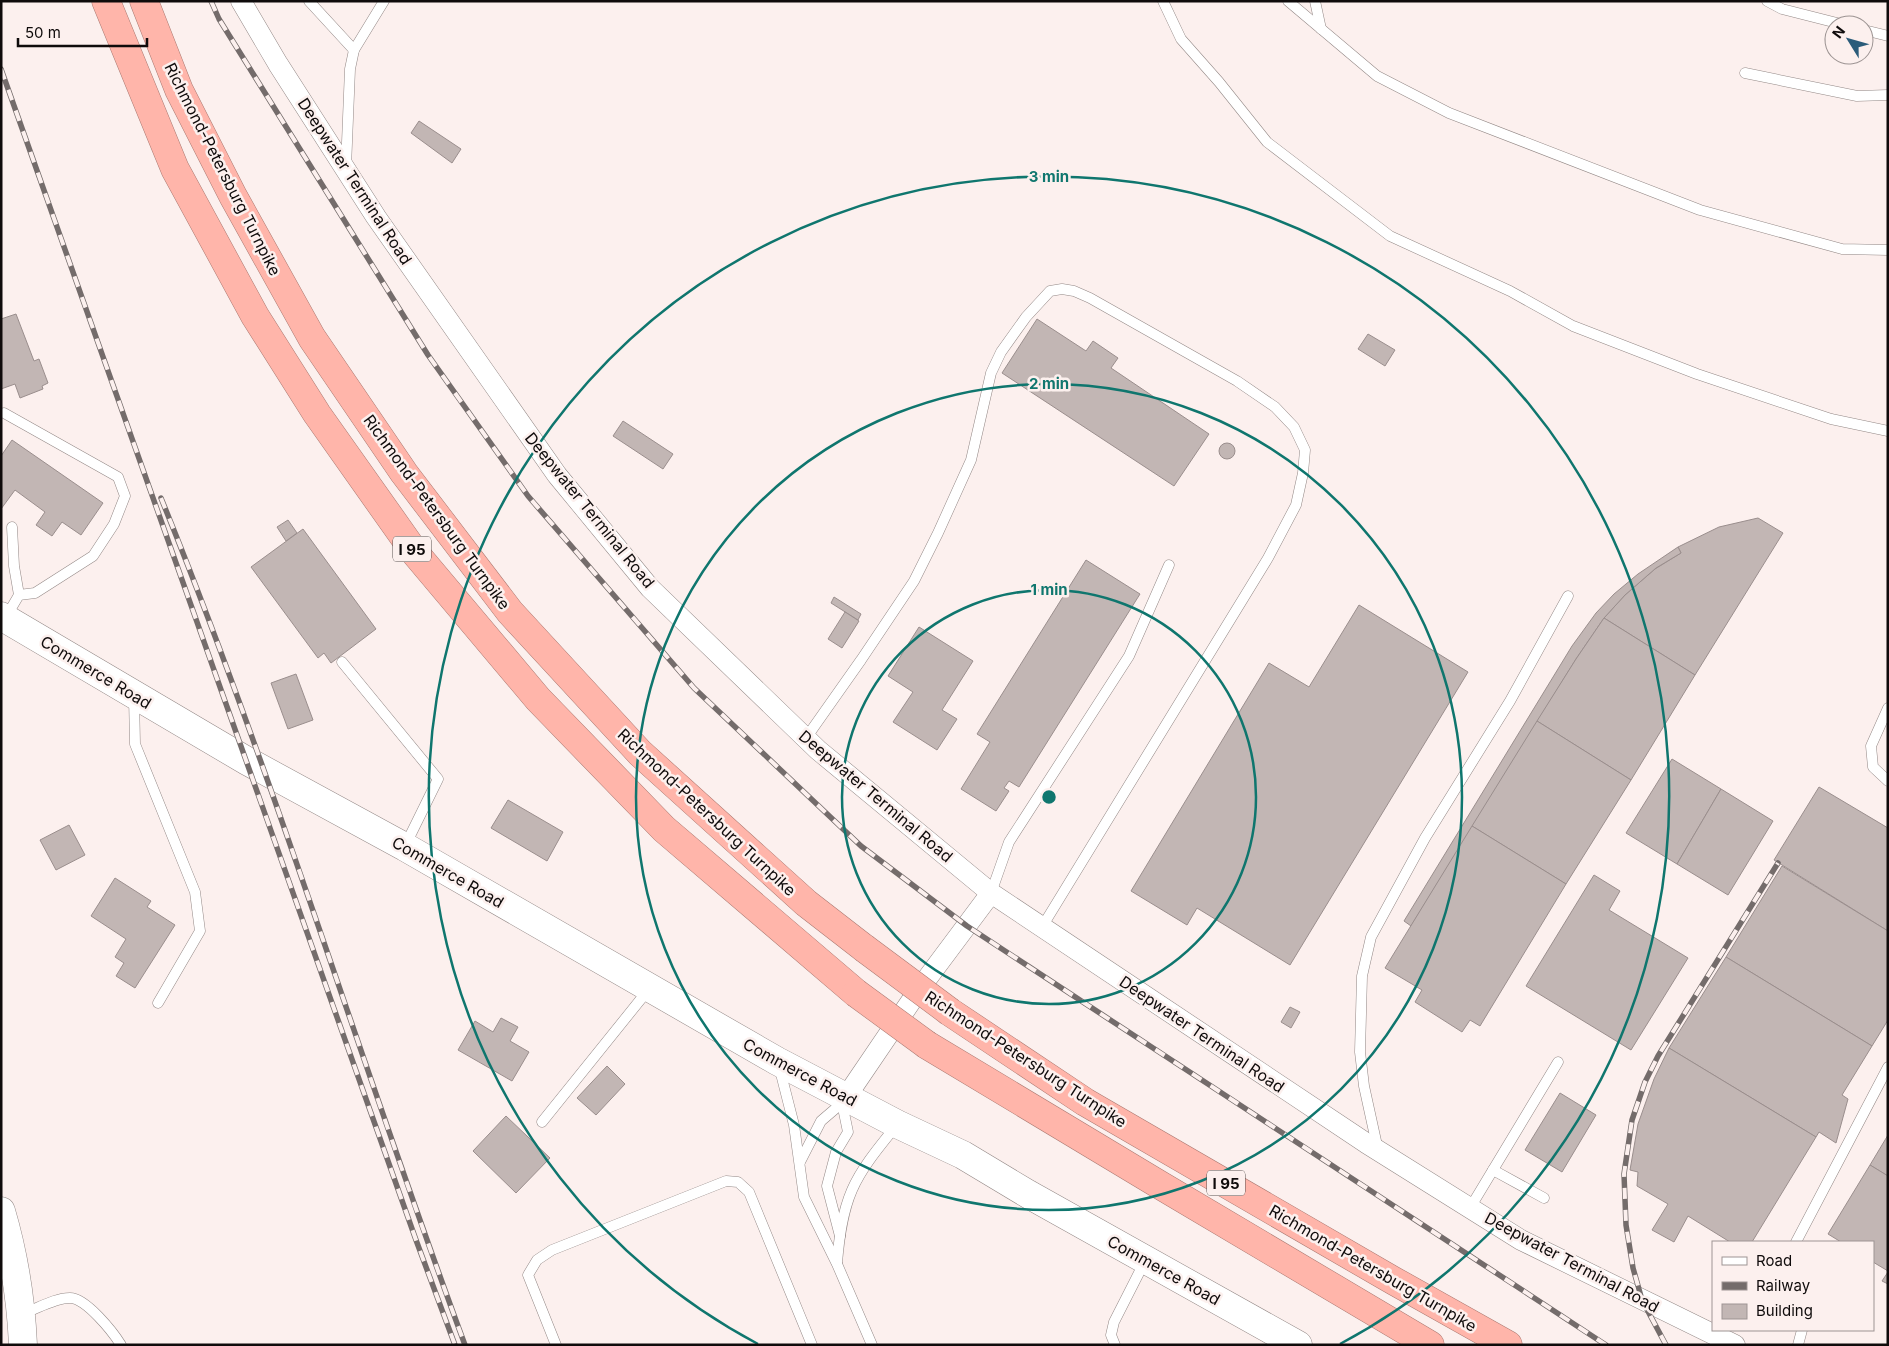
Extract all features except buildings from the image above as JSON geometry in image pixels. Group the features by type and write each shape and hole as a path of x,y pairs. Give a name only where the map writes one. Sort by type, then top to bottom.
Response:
{"highway":[{"name":"I 95","path":"106,1 175,169 255,316 317,414 416,554 538,699 664,829 856,993 927,1045 1430,1345"},
{"name":"Richmond-Petersburg Turnpike","path":"144,1 180,90 233,196 312,338 410,480 510,612 640,754 806,903 950,1012 1085,1102 1508,1345"}],"main road":[{"name":"Commerce Road","path":"3,617 247,761 405,847 844,1100 963,1156 1143,1265 1290,1344"},
{"path":"1,1211 14,1262 23,1345"}],"street":[{"name":"Deepwater Terminal Road","path":"241,1 278,64 376,217 557,475 650,588 806,738 991,893 1379,1151 1521,1240 1735,1345"},
{"path":"844,1100 920,988 991,893"}],"lane":[{"path":"309,1 354,50"},
{"path":"346,170 350,69 354,50 384,1"},
{"path":"1163,1 1180,39 1219,82 1267,142 1390,236 1510,291 1573,326 1698,374 1831,419 1888,431"},
{"path":"1288,1 1377,76 1449,113 1700,210 1842,249 1888,250"},
{"path":"1315,1 1321,29"},
{"path":"1767,1 1782,9 1824,20"},
{"path":"1874,32 1888,36"},
{"path":"1745,73 1857,96 1888,94"},
{"path":"806,738 914,581 971,460 991,373 1002,352 1026,317 1050,291 1062,289 1074,291 1090,298 1236,381 1275,407 1294,426 1305,450 1304,473 1296,505 1268,558 1042,927"},
{"path":"4,413 118,478 124,496 114,524 93,556 35,593 18,594"},
{"path":"3,617 18,594 12,527"},
{"path":"991,893 1009,842 1129,656 1169,565"},
{"path":"1379,1151 1364,1086 1360,1052 1362,976 1371,937 1425,838 1510,701 1568,596"},
{"path":"342,662 438,779 405,847"},
{"path":"134,694 136,744 195,892 200,931 158,1003"},
{"path":"1888,708 1871,746 1872,767 1888,781"},
{"path":"542,1122 649,988"},
{"path":"777,1061 794,1125 804,1197 837,1264 872,1345"},
{"path":"1470,1208 1558,1062"},
{"path":"1797,1241 1888,1067"},
{"path":"800,1162 821,1121 844,1100"},
{"path":"840,1236 827,1186 836,1152 848,1132 844,1100"},
{"path":"837,1264 840,1236 851,1191 864,1168 897,1124"},
{"path":"1493,1170 1544,1198"},
{"path":"556,1345 528,1275 537,1260 552,1250 726,1181 738,1182 750,1192 812,1345"},
{"path":"1115,1345 1111,1335 1114,1322 1143,1265"},
{"path":"21,1315 59,1300 73,1298 87,1306 110,1327 121,1345"},
{"path":"1798,1345 1802,1331"}],"railway":[{"path":"211,1 219,19 428,355 528,496 694,688 861,846 967,926 1606,1345"},
{"path":"1,69 416,1240 455,1345"},
{"path":"161,498 242,708 465,1345"},
{"path":"1666,1345 1642,1300 1633,1268 1626,1225 1624,1174 1632,1120 1645,1082 1658,1056 1778,863"}]}
